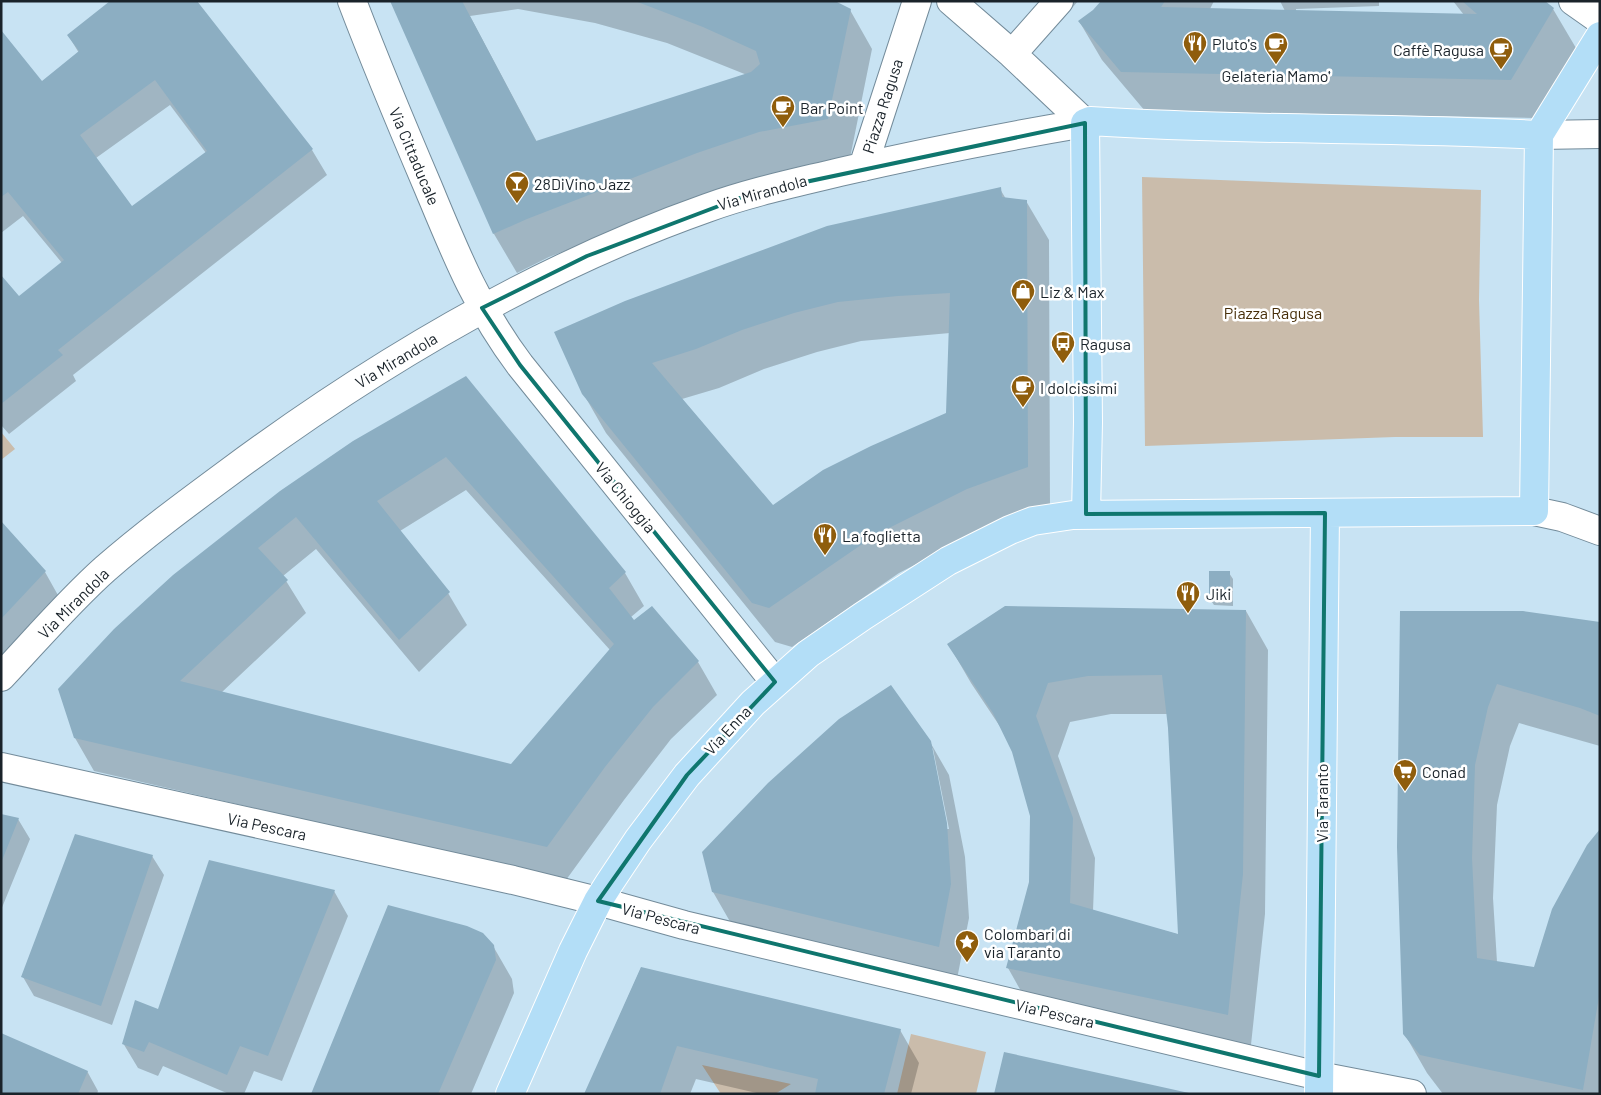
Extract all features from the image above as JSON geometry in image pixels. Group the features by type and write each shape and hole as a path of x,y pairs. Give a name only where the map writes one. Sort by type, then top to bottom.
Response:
{"main road":[{"path":"1085,122 1088,422 1086,514 1534,510 1539,135 1600,36"},
{"name":"Piazza Ragusa","path":"1085,122 1159,126 1482,132 1539,135"},
{"name":"Via Taranto","path":"1319,1085 1325,513"},
{"name":"Via Enna","path":"510,1094 573,951 598,901 638,840 687,775 730,726 808,654 921,577 964,552 1010,530 1058,516 1086,514"}],"street":[{"name":"Via Cittaducale","path":"352,1 461,267 482,308"},
{"name":"Piazza Ragusa","path":"916,1 863,166 1085,122"},
{"path":"951,1 1012,54 1085,122"},
{"path":"1012,54 1059,1"},
{"path":"1573,1 1600,20"},
{"path":"1539,135 1600,134"},
{"name":"Via Mirandola","path":"1,677 104,570 182,507 322,405 482,308 587,256 708,208 762,190 863,166"},
{"name":"Via Chioggia","path":"482,308 501,340 520,365 776,682"},
{"path":"1534,510 1562,517 1600,531"},
{"name":"Via Pescara","path":"1,767 513,880 1319,1085 1412,1094"}],"highlighted area":[{"path":"1085,123 1086,514 1325,513 1319,1076 598,901 687,775 775,682 520,365 482,308 587,256 753,193"}],"green space":[{"name":"Piazza Ragusa","path":"1142,177 1481,190 1479,300 1483,437 1395,437 1145,446"},
{"path":"1,432 15,449 1,460"},
{"path":"911,1034 986,1052 976,1094 897,1094"},
{"path":"702,1065 791,1084 775,1094 721,1094"}],"building":[{"path":"110,1 197,1 313,149 58,350 63,355 1,404 1,275 19,296 64,260 8,192 1,197 1,30 42,81 79,51 67,35","holes":["155,80 207,151 132,206 80,135"]},
{"path":"390,1 462,1 536,141 751,72 760,64 756,51 703,27 635,1 835,1 851,9 828,119 759,132 697,153 493,234"},
{"path":"1101,1 1165,1 1161,7 1477,14 1462,1 1545,1 1554,8 1511,80 1121,72 1078,21 1093,10"},
{"path":"1001,187 1002,197 1027,200 1028,467 967,489 877,534 769,608 752,603 582,394 554,332 625,301 827,226","holes":["950,293 946,413 871,446 823,470 773,505 652,363 696,349 742,330 794,313 838,302"]},
{"path":"466,376 626,572 609,588 634,620 652,606 699,661 653,707 605,767 547,847 74,738 58,689 114,629 173,575 280,491 353,441","holes":["446,457 614,644 511,764 180,681 288,580 258,548 296,517 399,640 450,592 377,501"]},
{"path":"1,521 46,571 1,619"},
{"path":"1209,571 1230,571 1230,600 1209,599"},
{"path":"1005,606 1246,610 1243,874 1228,1015 1006,968 1029,882 1030,816 1012,752 993,713 947,644","holes":["1162,675 1168,728 1178,934 1070,903 1073,818 1036,716 1048,683 1088,676"]},
{"path":"1400,611 1523,611 1600,622 1600,716 1580,708 1497,684 1488,707 1475,765 1472,858 1477,958 1534,967 1552,909 1587,845 1600,829 1600,991 1583,1090 1420,1055 1403,1034 1397,847"},
{"path":"891,685 931,741 947,823 951,884 939,947 712,892 702,852 768,783 839,719"},
{"path":"1,814 19,818 1,863"},
{"path":"75,834 153,855 101,1006 21,977"},
{"path":"209,860 335,890 268,1056 240,1046 227,1075 149,1042 144,1052 122,1044 135,1000 158,1009"},
{"path":"388,905 467,926 483,933 494,945 496,960 438,1094 311,1094"},
{"path":"641,967 901,1029 884,1094 815,1094 818,1079 677,1046 660,1094 584,1094"},
{"path":"1,1033 88,1071 78,1094 1,1094"},
{"path":"1004,1052 1189,1093 994,1094"}],"place":[{"name":"Pluto's","path":"1195,64"},
{"name":"Gelateria Mamo'","path":"1276,65"},
{"name":"Caffè Ragusa","path":"1501,70"},
{"name":"Bar Point","path":"783,128"},
{"name":"28DiVino Jazz","path":"517,204"},
{"name":"Liz & Max","path":"1023,312"},
{"name":"Ragusa","path":"1063,364"},
{"name":"I dolcissimi","path":"1023,408"},
{"name":"La foglietta","path":"825,556"},
{"name":"Jiki","path":"1188,614"},
{"name":"Conad","path":"1405,792"},
{"name":"Colombari di via Taranto","path":"967,963"}]}
